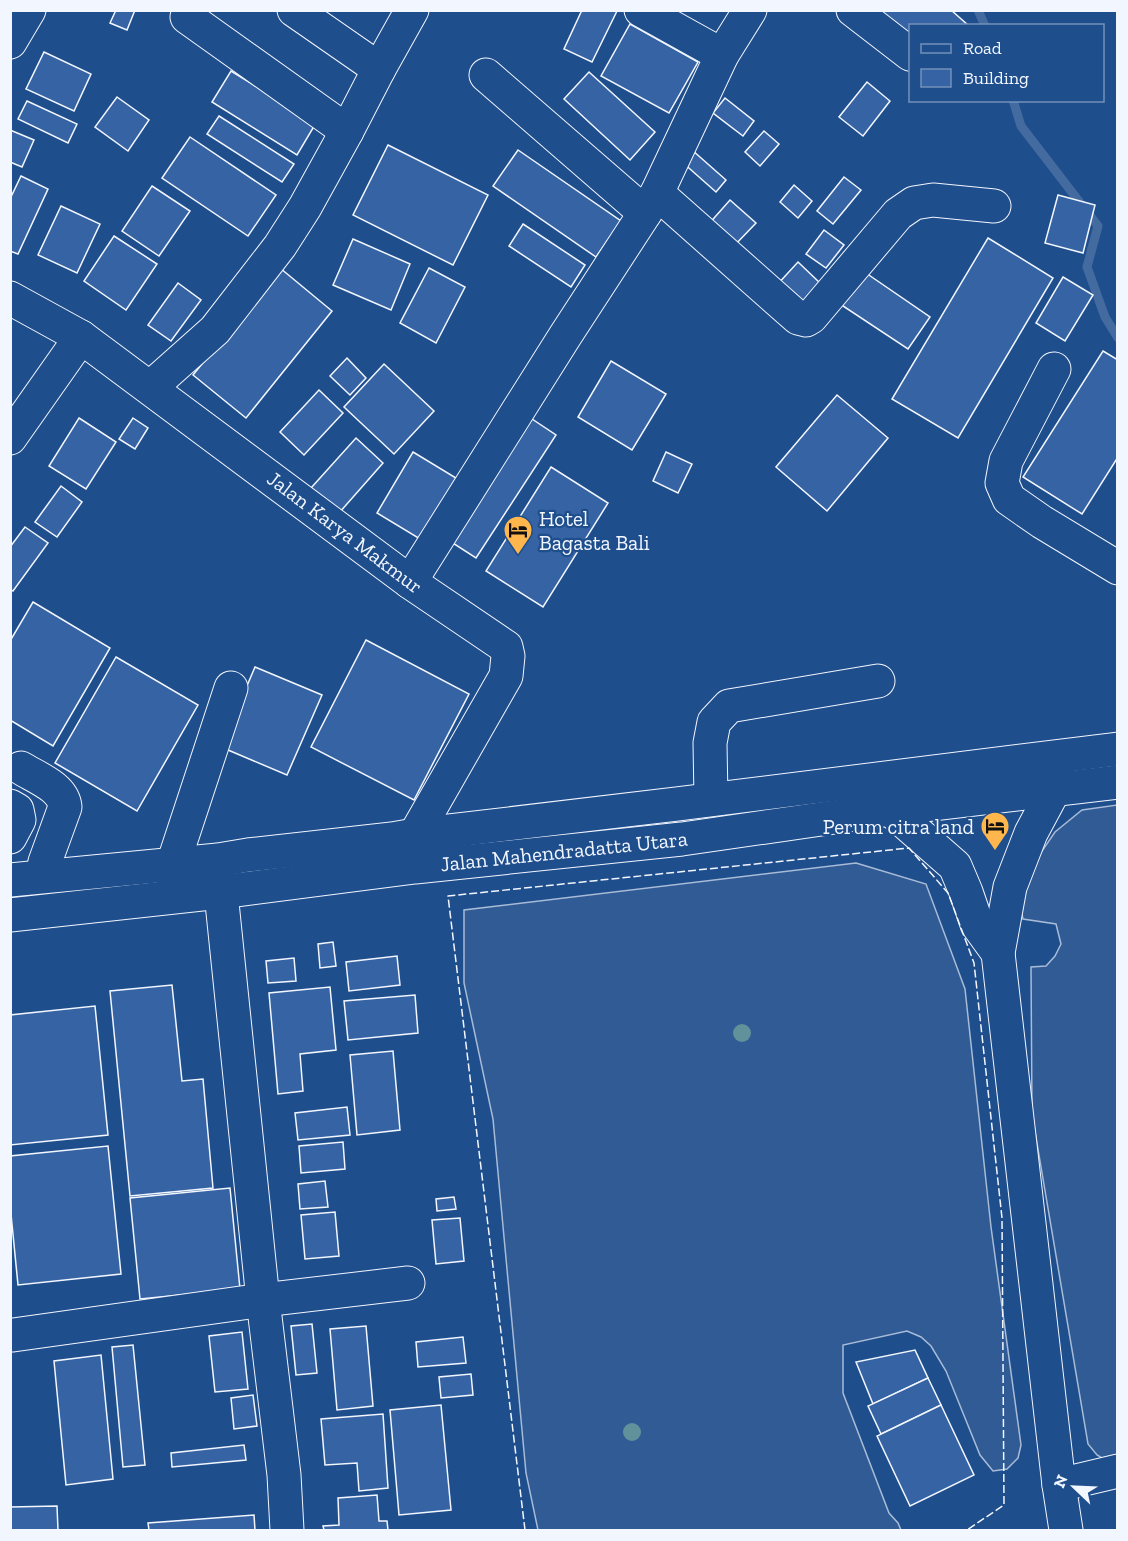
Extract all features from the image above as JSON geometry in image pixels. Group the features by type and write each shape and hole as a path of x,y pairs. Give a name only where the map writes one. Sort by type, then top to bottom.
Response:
{"main road":[{"path":"10,42 29,10"},
{"path":"294,10 379,69"},
{"path":"151,387 215,330 273,255 305,207 412,10"},
{"path":"641,10 722,55"},
{"path":"410,582 651,203 722,55 750,10"},
{"path":"853,10 909,53"},
{"path":"187,17 347,131"},
{"path":"486,75 798,318 806,320 812,316 898,214 914,203 933,200 994,206"},
{"name":"Jalan Karya Makmur","path":"10,298 81,337 410,582 506,647 508,656 506,676 415,835"},
{"path":"10,438 81,337"},
{"path":"1054,369 1006,461 1002,483 1009,499 1118,568"},
{"path":"711,799 710,743 714,722 729,706 878,681"},
{"path":"174,897 173,864 231,688"},
{"name":"Jalan Mahendradatta Utara","path":"10,880 218,860 1118,748"},
{"path":"1058,756 1054,790 1031,833 1010,887 998,952 1066,1530"},
{"path":"21,768 55,789 64,799 66,807 42,876"},
{"path":"882,777 890,809 955,866 977,924 998,952"},
{"name":"Jalan Mahendradatta Utara","path":"10,915 220,892 416,867 682,839 890,809 1118,782"},
{"path":"10,806 17,810 19,820 10,837"},
{"path":"218,860 263,1300 284,1475 287,1530"},
{"path":"13,1335 263,1300 408,1283"},
{"path":"1059,1485 1118,1471"}],"shaded area":[{"path":"1117,805 1117,1467 1097,1455 1088,1444 1032,1114 1031,967 1046,966 1055,956 1061,944 1056,924 1023,919 1020,905 1031,867 1055,832 1082,810"},
{"path":"856,863 926,884 965,989 991,1227 1021,1445 1018,1458 1007,1469 993,1471 980,1455 946,1371 931,1346 921,1337 907,1331 843,1345 843,1393 889,1513 901,1530 538,1530 526,1473 493,1119 464,983 464,910"}],"building":[{"path":"116,10 135,10 127,30 110,23"},
{"path":"582,10 617,11 592,62 564,49"},
{"path":"875,10 951,10 967,24 909,24 909,39"},
{"path":"630,24 698,62 669,113 601,76"},
{"path":"44,52 91,74 74,111 26,89"},
{"path":"231,71 316,123 297,155 212,102"},
{"path":"589,72 655,132 630,160 564,99"},
{"path":"867,82 890,101 863,136 839,117"},
{"path":"117,97 149,120 128,151 95,127"},
{"path":"725,98 754,121 743,136 713,113"},
{"path":"27,101 77,124 68,143 18,119"},
{"path":"219,116 294,164 282,182 207,134"},
{"path":"10,130 34,140 22,167 10,162"},
{"path":"764,131 779,144 760,166 745,152"},
{"path":"190,137 276,195 248,236 162,178"},
{"path":"388,145 488,195 453,265 353,215"},
{"path":"518,150 621,221 596,257 493,186"},
{"path":"692,150 726,180 716,192 681,161"},
{"path":"21,176 48,189 18,254 10,251 10,199"},
{"path":"844,177 861,190 833,224 817,211"},
{"path":"794,185 812,201 798,218 780,202"},
{"path":"152,186 190,211 159,256 122,231"},
{"path":"1058,195 1095,205 1083,253 1045,243"},
{"path":"730,200 756,223 732,248 707,226"},
{"path":"61,206 100,224 77,273 38,255"},
{"path":"523,224 585,265 571,287 509,246"},
{"path":"824,230 844,245 826,268 806,254"},
{"path":"114,236 157,264 126,310 84,281"},
{"path":"988,238 1053,278 958,438 892,399"},
{"path":"353,239 410,264 391,310 333,285"},
{"path":"798,262 820,283 798,307 776,286"},
{"path":"280,268 332,311 246,418 193,375"},
{"path":"429,268 465,287 436,343 400,323"},
{"path":"863,271 930,317 908,349 840,304"},
{"path":"1063,277 1093,295 1065,341 1036,323"},
{"path":"178,283 201,300 171,341 148,325"},
{"path":"1103,351 1118,360 1118,457 1082,514 1023,477"},
{"path":"347,358 366,378 350,395 330,376"},
{"path":"611,361 666,394 632,450 578,417"},
{"path":"384,364 434,411 394,454 344,407"},
{"path":"319,390 343,413 304,455 280,432"},
{"path":"837,395 888,438 827,511 776,467"},
{"path":"526,415 556,435 476,558 445,538"},
{"path":"79,418 116,442 86,489 49,466"},
{"path":"133,418 148,428 135,449 119,439"},
{"path":"356,438 383,463 339,513 311,488"},
{"path":"413,452 456,478 420,539 377,513"},
{"path":"666,452 692,464 678,493 653,481"},
{"path":"551,467 608,503 543,607 486,571"},
{"path":"61,486 82,502 57,537 35,522"},
{"path":"25,527 48,543 13,591 10,589 10,547"},
{"path":"33,602 110,648 53,746 10,720 10,641"},
{"path":"366,640 469,694 414,800 311,747"},
{"path":"116,657 198,705 137,811 55,763"},
{"path":"255,667 322,695 287,775 221,747"},
{"path":"333,942 336,966 320,968 318,944"},
{"path":"397,956 400,985 349,991 346,962"},
{"path":"294,958 296,981 268,983 266,961"},
{"path":"172,985 182,1081 203,1079 213,1188 130,1196 110,991"},
{"path":"330,987 336,1050 300,1054 303,1091 278,1094 269,993"},
{"path":"415,995 418,1033 348,1040 344,1001"},
{"path":"95,1006 108,1135 10,1145 10,1015"},
{"path":"393,1051 400,1130 357,1135 350,1055"},
{"path":"347,1107 350,1135 298,1140 295,1113"},
{"path":"343,1142 345,1169 301,1173 299,1146"},
{"path":"108,1146 121,1274 18,1285 10,1204 10,1156"},
{"path":"325,1181 328,1207 300,1209 298,1184"},
{"path":"230,1188 240,1289 140,1299 130,1198"},
{"path":"454,1197 456,1209 437,1211 436,1199"},
{"path":"335,1212 339,1256 305,1259 301,1215"},
{"path":"460,1218 464,1261 436,1264 432,1220"},
{"path":"312,1324 317,1373 296,1375 291,1326"},
{"path":"366,1326 373,1406 337,1410 330,1329"},
{"path":"242,1332 248,1389 215,1392 209,1336"},
{"path":"463,1337 466,1363 418,1367 416,1342"},
{"path":"133,1345 145,1465 123,1467 112,1347"},
{"path":"915,1350 928,1378 873,1404 856,1362"},
{"path":"101,1355 113,1479 66,1485 54,1361"},
{"path":"471,1374 473,1395 441,1398 439,1377"},
{"path":"928,1378 941,1405 881,1434 868,1406"},
{"path":"253,1395 257,1426 234,1429 231,1398"},
{"path":"441,1405 451,1510 399,1515 390,1410"},
{"path":"941,1405 974,1475 910,1506 877,1436"},
{"path":"383,1414 388,1488 359,1491 357,1463 325,1465 321,1419"},
{"path":"244,1445 246,1460 172,1467 171,1453"},
{"path":"377,1495 379,1521 387,1521 388,1530 324,1530 323,1526 339,1525 338,1498"},
{"path":"57,1506 58,1530 10,1530 10,1507"},
{"path":"254,1515 255,1530 149,1530 148,1523"}],"waterway":[{"path":"978,10 984,24"},
{"path":"1014,102 1021,126 1098,226 1087,267 1105,317 1118,338"}],"fence":[{"path":"525,1530 448,896 909,848 948,893 974,963 1002,1218 1004,1505 967,1530"}],"place":[{"name":"Hotel Bagasta Bali","path":"518,556"},
{"name":"Perum citra land","path":"995,852"}]}
